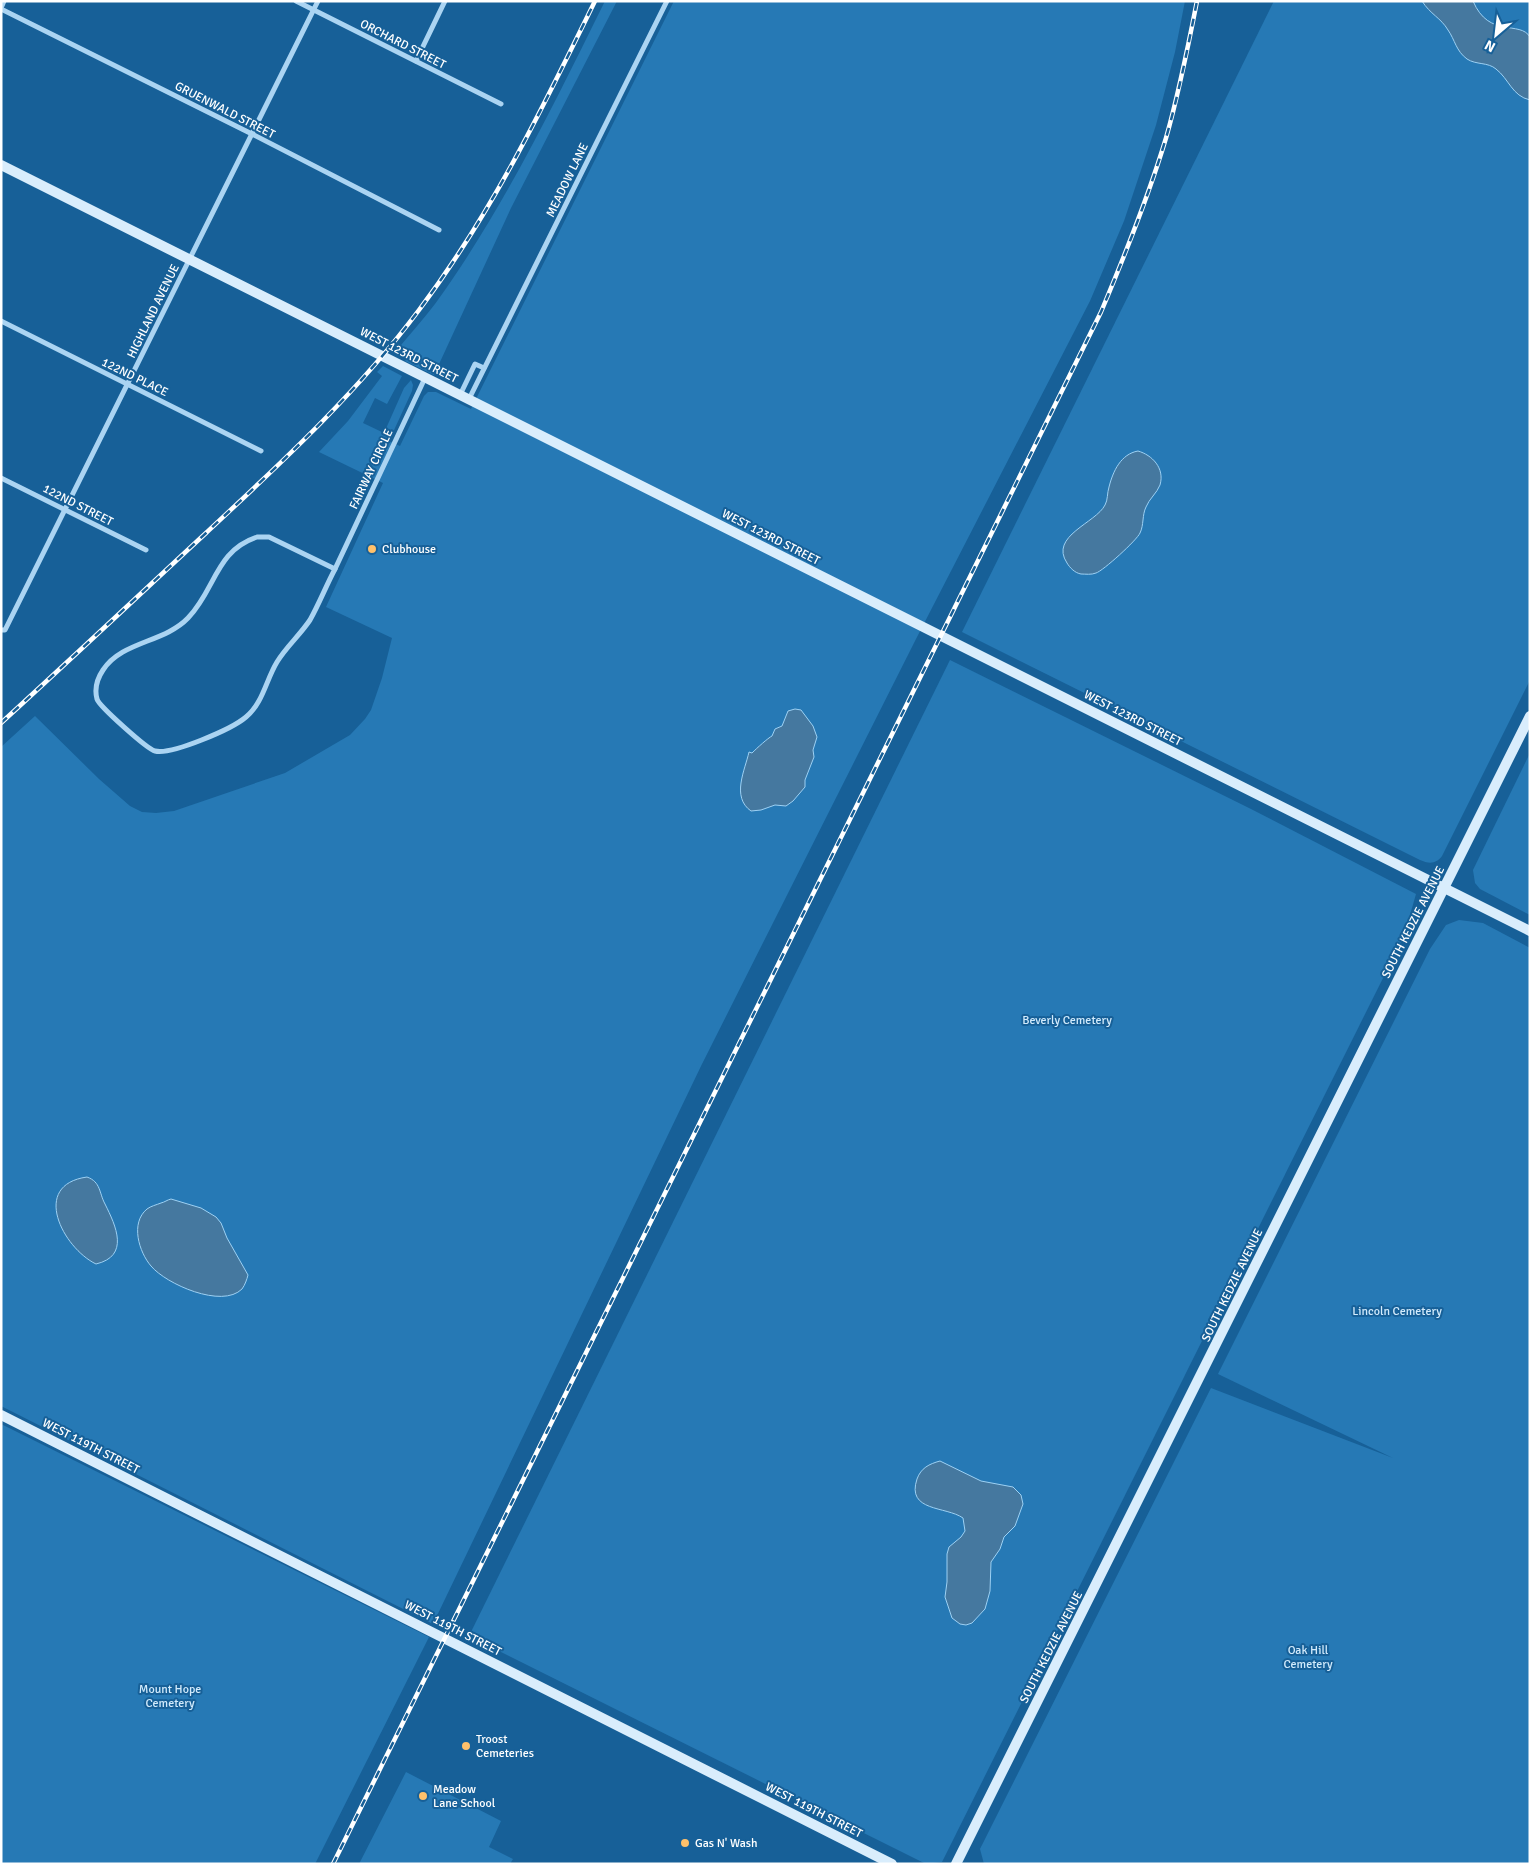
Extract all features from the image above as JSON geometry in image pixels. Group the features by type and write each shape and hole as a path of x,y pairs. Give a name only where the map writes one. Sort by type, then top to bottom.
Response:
{"street":[{"path":"1,8 4,1"},
{"name":"ORCHARD STREET","path":"296,1 501,104"},
{"name":"HIGHLAND AVENUE","path":"3,630 66,510 318,1"},
{"path":"416,62 445,1"},
{"name":"MEADOW LANE","path":"464,397 484,368 667,1"},
{"name":"GRUENWALD STREET","path":"1,8 439,230"},
{"name":"WEST 123RD STREET","path":"1,165 1530,931"},
{"name":"122ND PLACE","path":"1,321 261,450"},
{"path":"464,397 475,364 484,368"},
{"name":"FAIRWAY CIRCLE","path":"335,570 269,537 257,537 244,542 225,558 204,598 188,619 166,634 126,650 111,659 95,684 97,701 141,743 155,751 172,751 222,731 247,717 260,700 276,662 309,621 335,570 425,377"},
{"name":"122ND STREET","path":"1,478 146,550"},
{"name":"SOUTH KEDZIE AVENUE","path":"956,1864 1530,716"},
{"name":"WEST 119TH STREET","path":"1,1415 892,1864"}],"green space":[{"path":"605,1 617,1 511,208 434,375 405,361 408,357 396,351 435,304 483,231 526,156"},
{"path":"674,1 1185,1 1175,52 1156,125 1124,221 1090,301 916,639 702,1064 433,1624 1,1406 1,747 35,716 99,779 130,806 142,812 156,813 174,811 285,773 350,735 365,719 371,710 382,678 392,638 326,607 383,483 319,452 348,421 382,376 377,372 383,366 402,376 387,404 375,398 363,423 384,433 404,388 411,380 413,385 389,441 400,446 424,396 428,392 436,392 471,409"},
{"path":"1274,1 1530,1 1530,680 1442,856 1432,863 1420,860 962,632"},
{"name":"Beverly Cemetery","path":"950,660 1251,809 1416,894 1404,936 942,1862 926,1864 469,1636"},
{"path":"1530,753 1530,915 1480,889 1475,883 1473,870"},
{"name":"Oak Hill Cemetery","path":"1459,920 1483,923 1530,948 1530,1864 984,1864 980,1849 1211,1388 1393,1458 1218,1374 1430,949 1446,925"},
{"name":"Mount Hope Cemetery","path":"1,1424 429,1637 315,1864 1,1864"},
{"name":"Meadow Lane School","path":"406,1772 501,1821 489,1847 513,1859 510,1864 359,1864"}],"shaded area":[{"path":"1422,1 1473,1 1480,13 1495,25 1525,32 1530,37 1530,100 1519,95 1493,67 1471,61 1463,56 1445,26"},
{"path":"1138,451 1156,463 1161,473 1161,479 1159,488 1145,510 1138,537 1100,571 1090,574 1077,573 1067,563 1063,553 1064,545 1076,531 1100,512 1106,503 1108,489 1115,469 1122,459"},
{"path":"801,710 813,726 817,737 813,750 814,757 805,780 805,787 786,806 775,805 751,811 745,805 741,791 741,783 749,752 752,753 772,736 775,729 782,726 788,711"},
{"path":"87,1177 92,1179 99,1188 113,1222 117,1239 117,1247 113,1254 107,1260 96,1264 73,1245 64,1232 58,1218 56,1204 60,1192 70,1182"},
{"path":"171,1199 201,1208 216,1217 221,1223 227,1238 248,1275 242,1289 233,1294 221,1296 195,1292 169,1280 151,1266 140,1246 138,1238 139,1222 147,1209"},
{"path":"940,1461 981,1481 1013,1487 1021,1495 1023,1504 1015,1526 1004,1537 1000,1549 991,1562 990,1591 985,1609 972,1623 966,1625 960,1624 952,1618 945,1597 947,1554 949,1547 965,1531 963,1518 922,1503 917,1497 915,1490 917,1479 923,1469"}],"railway":[{"path":"1,723 206,533 318,426 395,340 445,273 493,198 535,121 595,1"},
{"path":"333,1864 1101,312 1136,226 1166,138 1187,53 1197,1"}],"place":[{"name":"Clubhouse","path":"372,549"},
{"name":"Troost Cemeteries","path":"466,1746"},
{"name":"Meadow Lane School","path":"423,1796"},
{"name":"Gas N' Wash","path":"685,1843"}],"park label":[{"name":"Lincoln Cemetery","path":"1397,1311"}]}
